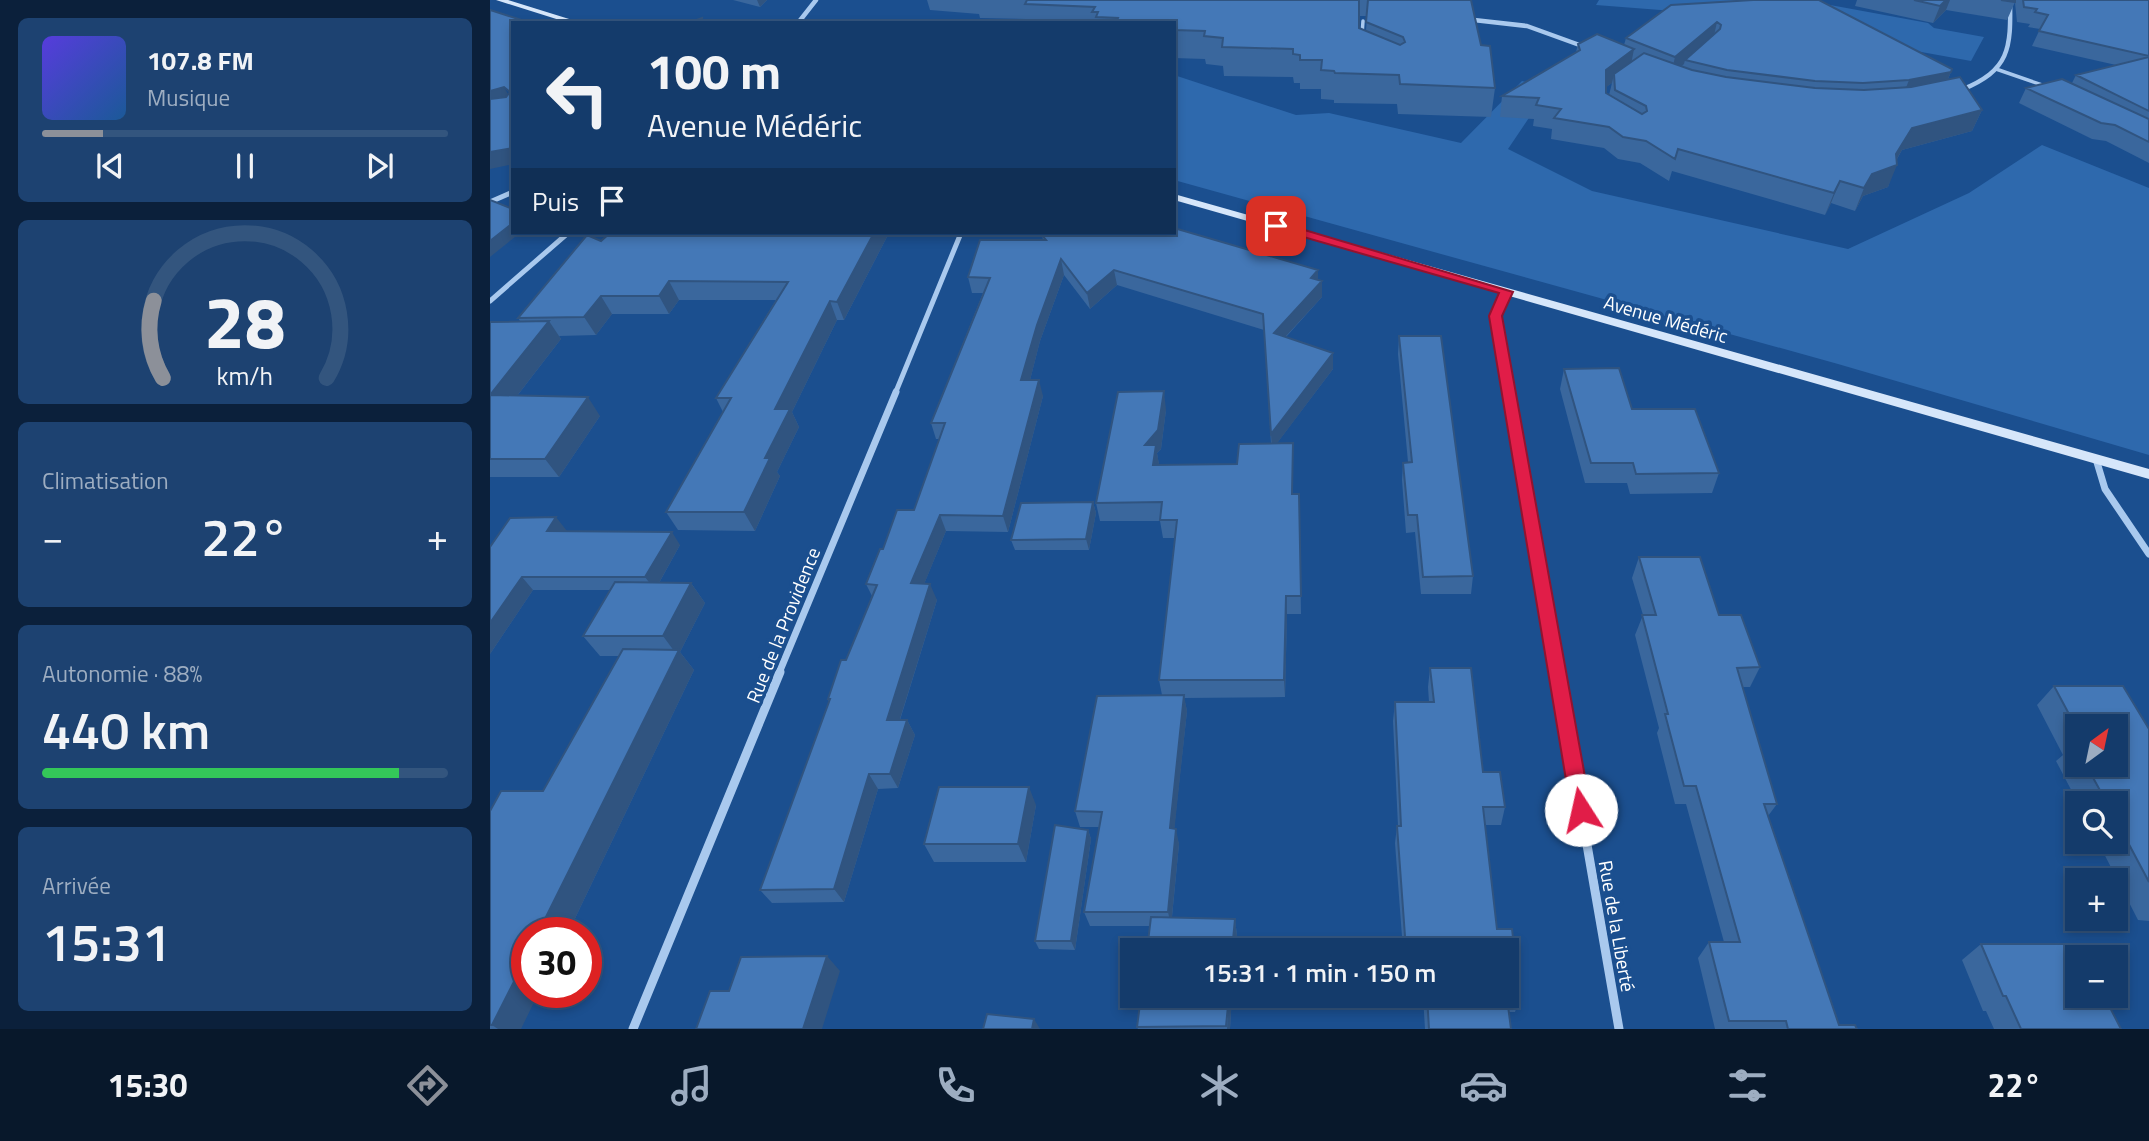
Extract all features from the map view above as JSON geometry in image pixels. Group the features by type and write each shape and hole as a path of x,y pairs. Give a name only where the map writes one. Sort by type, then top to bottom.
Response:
{"main road":[{"path":"500,0 571,21"},
{"name":"Avenue Médéric","path":"1176,198 2149,474"}],"street":[{"path":"800,21 816,0"},
{"path":"1957,91 1996,69 2007,56 2012,41 2010,1"},
{"path":"1463,19 1542,28 1593,50"},
{"path":"1354,22 1377,20"},
{"path":"490,202 511,193"},
{"path":"490,301 566,235"},
{"name":"Rue de la Providence","path":"633,1029 960,235"},
{"name":"Rue de la Liberté","path":"1506,292 1496,316 1619,1029"},
{"path":"2096,458 2105,489 2149,554"}],"lane":[{"path":"2001,0 2010,1"},
{"path":"1362,43 1363,21"},
{"path":"1996,69 2048,87"}],"shaded area":[{"path":"1599,0 1803,0 1928,23 1934,28 1984,37 1971,61 1712,14 1596,5"},
{"path":"1176,76 1296,115 1329,113 1461,143 1522,81 1549,88 1508,149 1592,191 1848,249 1969,193 2042,145 2149,188 2149,455 1838,364 1176,181"}],"building":[{"path":"1027,0 1359,0 1359,28 1400,45 1405,42 1403,37 1366,22 1368,0 1471,0 1481,45 1490,46 1495,88 1400,84 1399,75 1335,73 1321,70 1322,60 1300,60 1300,55 1293,54 1293,49 1222,47 1223,38 1204,36 1205,31 1176,30 1176,21 1117,21 1118,18 1096,17 1098,12 1092,12 1095,7 1025,4"},
{"path":"1753,0 1819,0 1952,69 1951,72 1909,80 1863,83 1815,81 1727,70 1685,60 1720,29 1721,25 1717,22 1675,57 1626,38 1671,5"},
{"path":"1914,0 1946,0 1940,6"},
{"path":"2023,0 2149,0 2149,56 2039,31 2048,15 2035,12 2037,9 2024,7"},
{"path":"490,10 525,21 511,21 511,148 490,152 490,99 506,97 510,92 504,87 490,91"},
{"path":"1597,34 1634,49 1606,70 1606,93 1642,114 1647,111 1646,106 1615,90 1614,74 1644,53 1692,70 1726,77 1815,88 1864,90 1911,87 1960,77 1982,110 1912,128 1896,154 1897,165 1872,174 1864,188 1840,181 1834,193 1678,149 1675,159 1646,141 1623,137 1609,127 1554,118 1561,109 1536,105 1539,98 1502,96 1580,50 1578,44"},
{"path":"2149,57 2149,111 2076,75"},
{"path":"2062,79 2149,119 2149,142 2026,88"},
{"path":"490,200 511,208 511,225 490,241"},
{"path":"1176,229 1318,270 1311,278 1322,281 1274,333 1333,353 1271,434 1263,314 1114,270 1087,293 1061,259 1021,380 1039,380 1003,516 940,515 911,583 930,584 887,720 907,720 890,774 869,774 834,889 760,890 830,699 841,660 846,660 877,585 866,584 880,549 883,549 897,510 914,510 945,423 931,423 990,278 968,277 980,240 1046,240 1042,235 1176,235"},
{"path":"587,235 601,241 608,235 873,235 837,302 830,301 775,409 790,409 765,458 770,458 744,512 666,512 731,398 716,398 788,282 669,281 659,296 601,296 584,317 518,318"},
{"path":"549,321 490,395 490,322"},
{"path":"1399,336 1441,336 1473,576 1423,577 1417,515 1408,515 1403,463 1412,462"},
{"path":"1619,368 1632,409 1695,409 1719,473 1636,474 1633,463 1591,463 1564,369"},
{"path":"1164,391 1158,430 1145,445 1156,445 1153,465 1237,464 1239,444 1293,443 1292,494 1299,494 1301,596 1286,596 1284,680 1159,680 1177,520 1160,520 1162,502 1096,503 1118,392"},
{"path":"490,395 588,397 545,459 490,459"},
{"path":"1093,502 1086,539 1011,540 1021,503"},
{"path":"556,517 547,531 672,532 645,577 522,577 490,623 490,547 510,518"},
{"path":"1639,557 1700,557 1719,615 1741,615 1760,667 1737,668 1777,804 1764,804 1839,1025 1855,1025 1857,1029 1788,1029 1786,1021 1729,1021 1709,942 1740,942 1696,786 1684,786 1665,714 1668,714 1642,615 1656,615"},
{"path":"615,582 691,583 663,636 583,636"},
{"path":"623,649 679,650 546,917 511,917 511,988 490,1025 490,811 501,791 543,791"},
{"path":"1430,668 1471,668 1483,772 1500,772 1505,807 1483,807 1497,929 1512,929 1513,938 1405,938 1397,826 1401,826 1395,702 1434,702"},
{"path":"2054,686 2123,686 2149,729 2149,882 2128,843 2128,791 2100,791 2093,777 2128,777 2128,714 2069,714"},
{"path":"1184,695 1170,828 1176,829 1168,912 1084,912 1102,812 1075,811 1097,696"},
{"path":"939,787 1029,787 1018,844 924,844"},
{"path":"1055,825 1088,830 1071,941 1035,941"},
{"path":"1151,917 1235,919 1233,938 1148,938"},
{"path":"1981,944 2079,944 2065,945 2065,1008 2110,1008 2121,1029 2021,1029 2006,996 2003,996"},
{"path":"827,956 803,1029 696,1029 710,991 729,991 741,957"},
{"path":"1139,1008 1228,1008 1226,1026 1137,1027"},
{"path":"1428,1008 1508,1008 1511,1029 1429,1029"},
{"path":"987,1014 1034,1019 1032,1029 983,1029"}],"route":[{"path":"1276,226 1506,292 1496,316 1581,810"}]}
